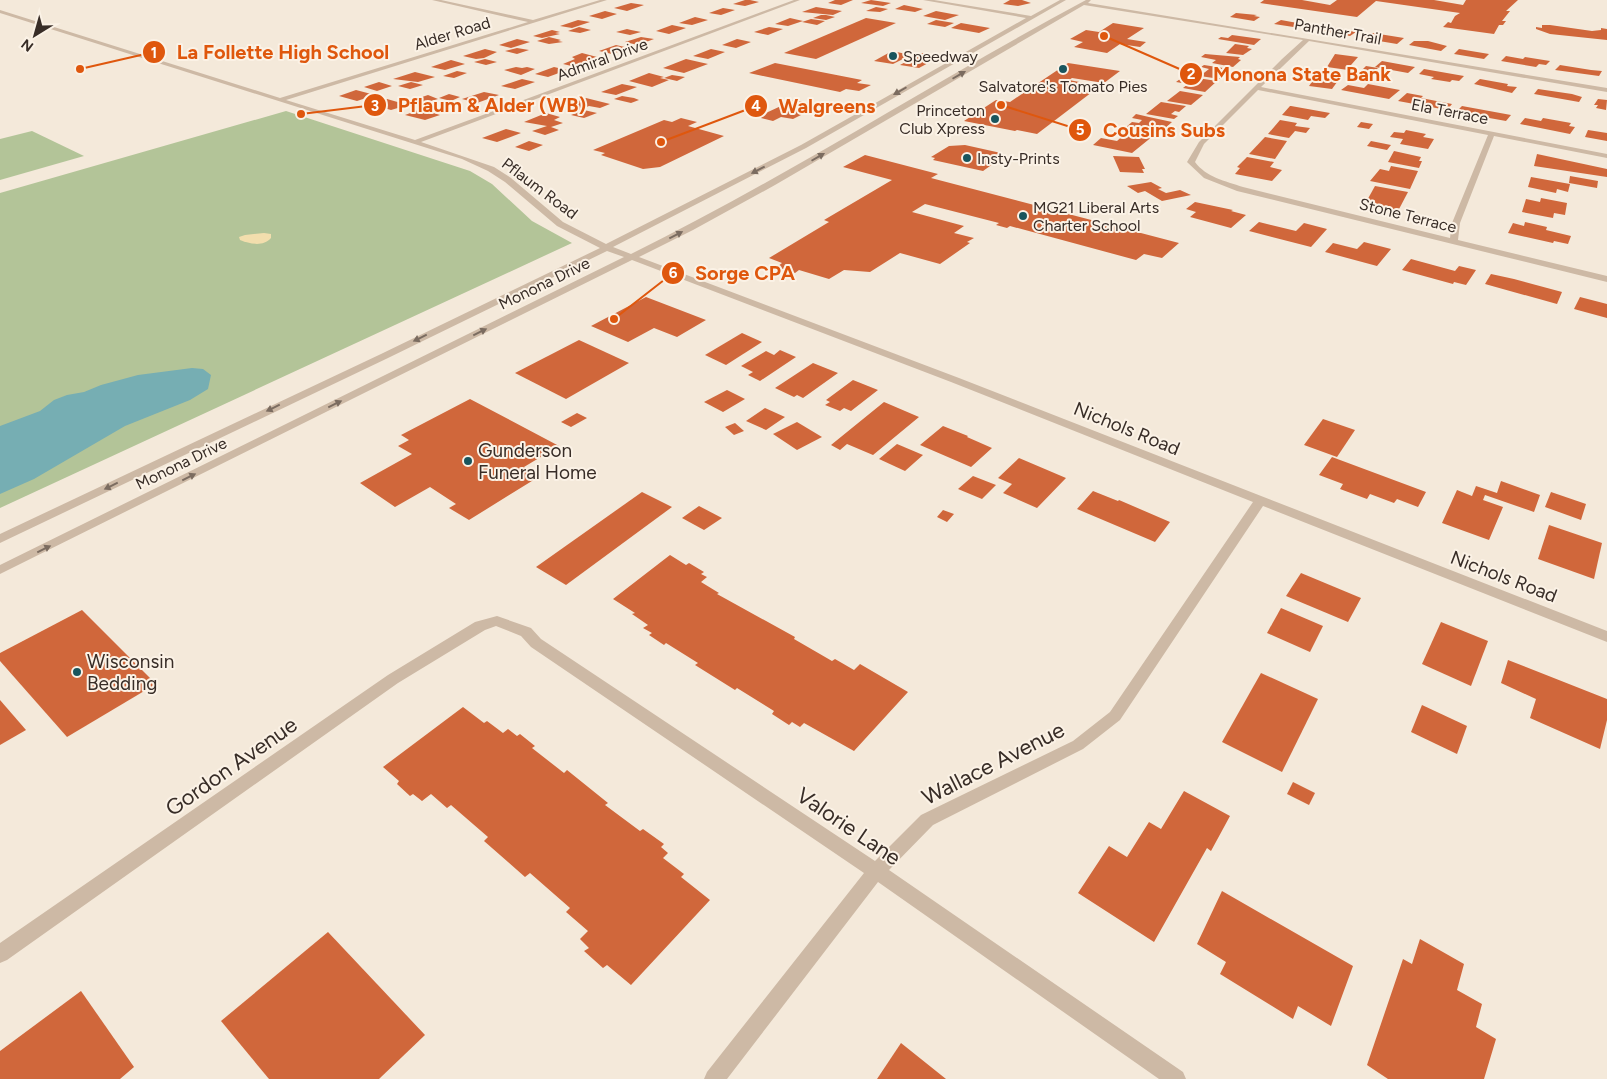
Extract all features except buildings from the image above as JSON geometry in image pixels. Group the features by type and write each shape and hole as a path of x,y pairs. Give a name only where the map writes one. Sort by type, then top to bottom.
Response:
{"street":[{"path":"434,0 534,22"},
{"name":"Alder Road","path":"278,100 605,0"},
{"name":"Admiral Drive","path":"416,142 798,0"},
{"path":"925,0 1053,22"},
{"name":"Monona Drive","path":"0,539 605,247 772,164 1064,0"},
{"name":"Panther Trail","path":"1064,0 1087,2 1607,90"},
{"name":"Monona Drive","path":"0,570 632,257 766,187 1087,2"},
{"name":"Pflaum Road","path":"0,11 416,142 491,169 508,180 560,224 605,247 632,257"},
{"path":"1258,88 1284,60 1308,39"},
{"name":"Ela Terrace","path":"1258,88 1607,156"},
{"name":"Stone Terrace","path":"1258,88 1201,143 1191,162 1204,174 1217,181 1240,188 1607,279"},
{"path":"1454,242 1456,223 1492,133"},
{"name":"Nichols Road","path":"632,257 937,373 1607,637"},
{"name":"Wallace Avenue","path":"714,1079 876,872 927,820 1078,745 1115,716 1260,501"},
{"name":"Valorie Lane","path":"491,623 498,621 526,632 536,643 876,872 1176,1079"},
{"name":"Gordon Avenue","path":"0,954 393,679 480,626 491,623"}],"green space":[{"path":"286,111 470,171 492,184 532,221 572,243 0,508 0,193"},
{"path":"32,131 84,156 0,180 0,139"}],"sand":[{"path":"271,234 271,238 260,244 240,240 239,237 245,235"}],"water":[{"path":"192,368 203,369 211,375 208,389 190,400 125,426 34,479 0,494 0,426 40,411 54,400 67,395 84,392 101,385 138,375"}],"place":[{"name":"Monona State Bank","path":"1104,36"},
{"name":"Speedway","path":"893,56"},
{"name":"La Follette High School","path":"80,69"},
{"name":"Salvatore's Tomato Pies","path":"1063,69"},
{"name":"Cousins Subs","path":"1001,105"},
{"name":"Pflaum & Alder (WB)","path":"301,114"},
{"name":"Princeton Club Xpress","path":"995,119"},
{"name":"Walgreens","path":"661,142"},
{"name":"Insty-Prints","path":"967,158"},
{"name":"MG21 Liberal Arts Charter School","path":"1023,216"},
{"name":"Sorge CPA","path":"614,319"},
{"name":"Gunderson Funeral Home","path":"468,461"},
{"name":"Wisconsin Bedding","path":"77,672"}]}
